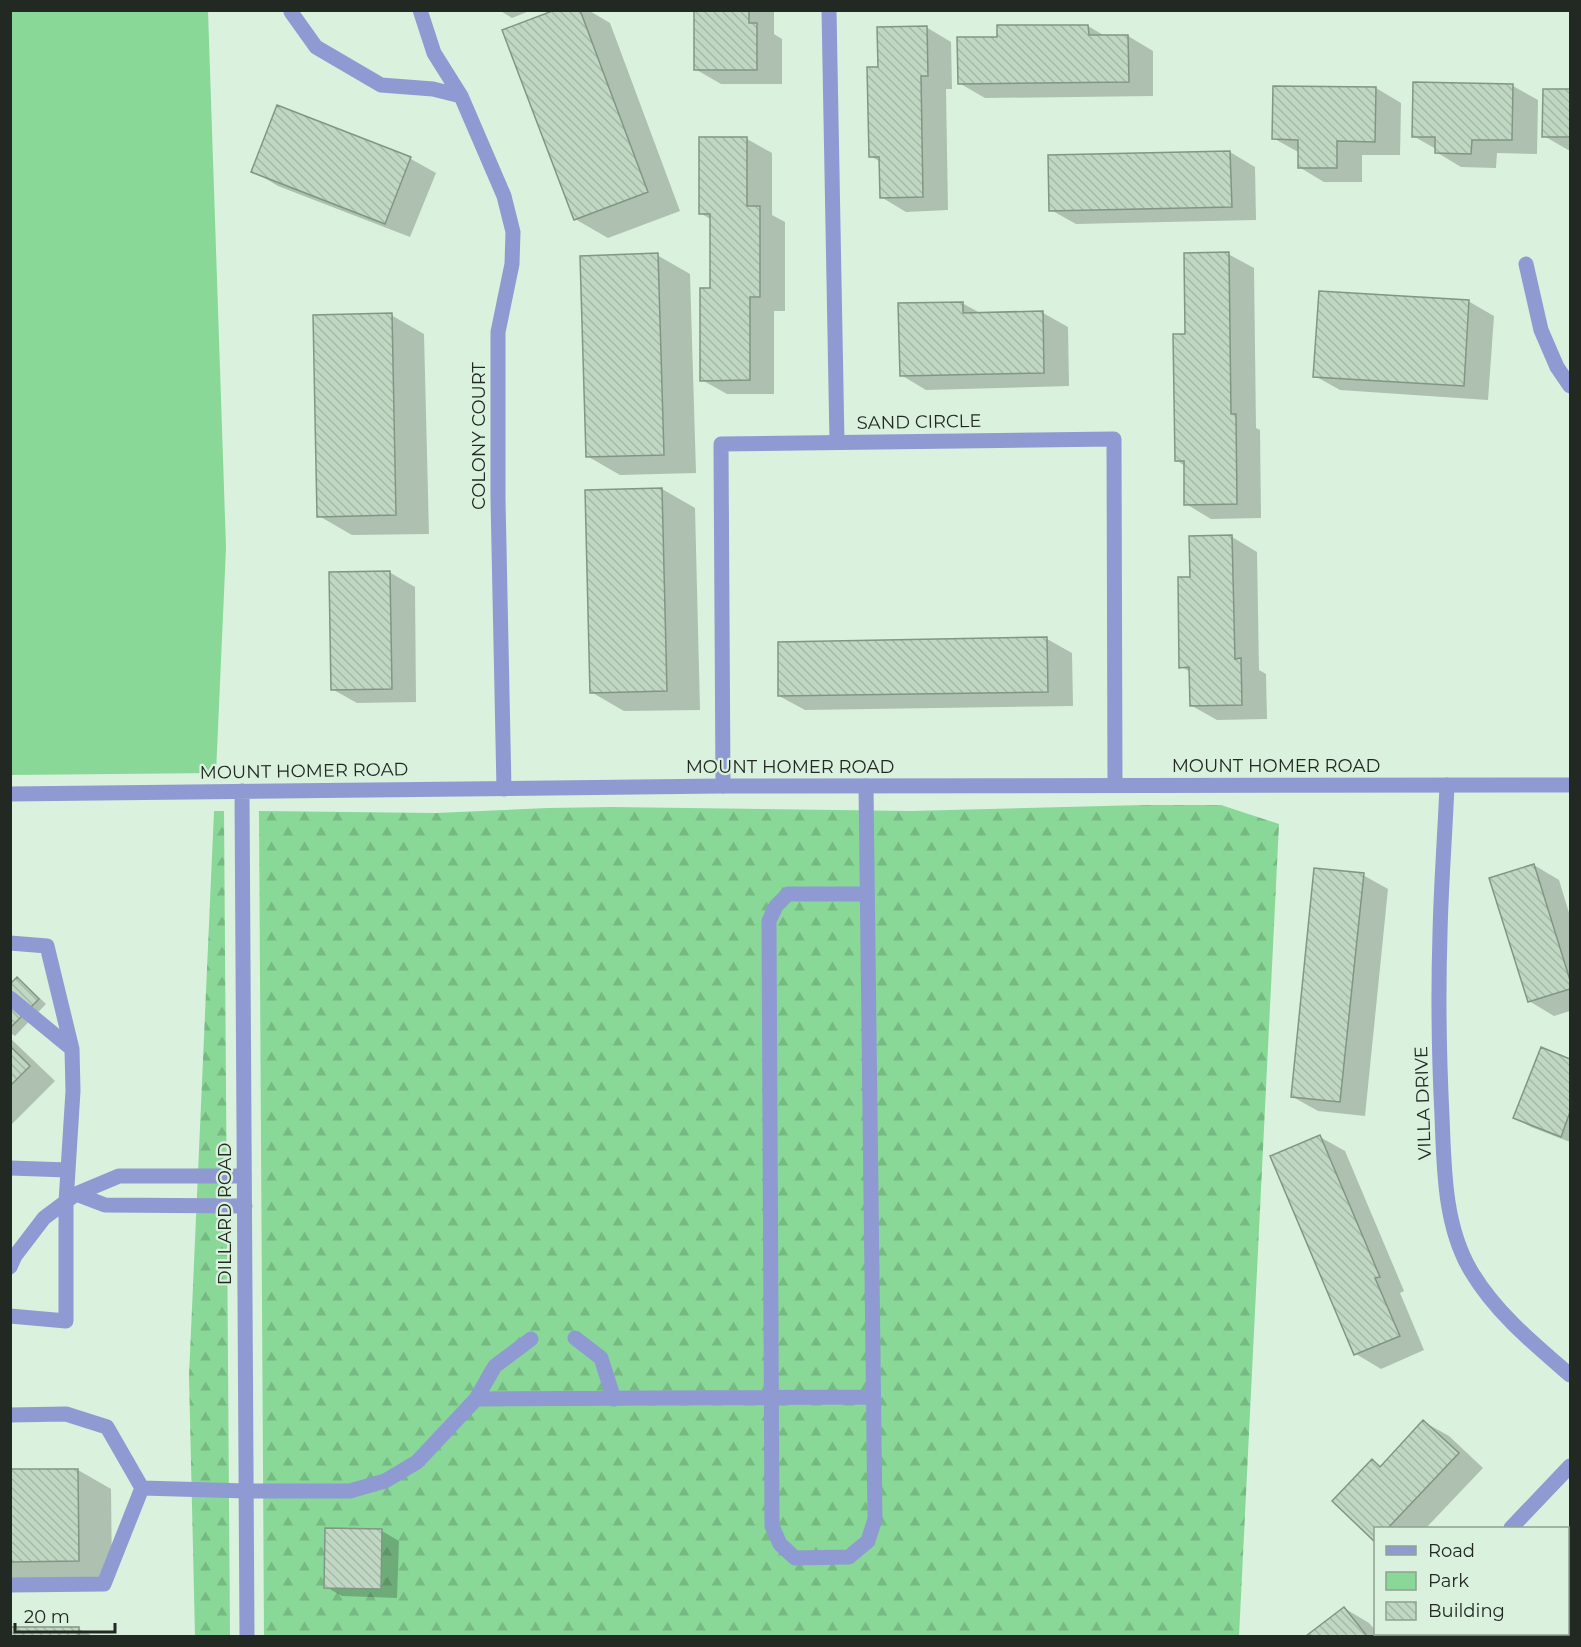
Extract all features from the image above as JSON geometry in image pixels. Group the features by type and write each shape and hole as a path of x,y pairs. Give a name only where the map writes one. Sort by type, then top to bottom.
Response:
{"street":[{"path":"292,10 291,12 316,47 381,85 433,89 461,96"},
{"name":"COLONY COURT","path":"420,10 434,53 461,96 504,196 513,232 513,264 498,332 498,499 504,789"},
{"path":"829,10 837,442"},
{"path":"1526,264 1541,330 1557,367 1570,386"},
{"name":"SAND CIRCLE","path":"723,786 721,444 1114,439 1115,785"},
{"name":"MOUNT HOMER ROAD","path":"10,794 723,786 1570,784"},
{"name":"VILLA DRIVE","path":"1447,785 1440,935 1440,1064 1445,1189 1457,1238 1469,1269 1487,1296 1532,1342 1570,1375"},
{"path":"866,786 875,1519 868,1541 849,1557 795,1558 780,1544 772,1526 769,921 776,906 788,894 867,894"},
{"name":"DILLARD ROAD","path":"242,791 247,1636"},
{"path":"10,943 48,946 72,1048 73,1091 68,1170 71,1198 66,1321 10,1316"},
{"path":"10,998 72,1048"},
{"path":"10,1168 68,1170"},
{"path":"10,1267 15,1256 44,1218 71,1198 119,1176 244,1176"},
{"path":"71,1198 105,1204 244,1206"},
{"path":"575,1338 602,1358 614,1399"},
{"path":"142,1488 350,1491 385,1480 417,1462 476,1399 495,1366 531,1339"},
{"path":"476,1399 873,1397"},
{"path":"10,1415 66,1414 107,1427 142,1488"},
{"path":"1512,1527 1570,1466"},
{"path":"10,1585 104,1584 142,1488"}],"green space":[{"path":"10,11 208,11 226,548 216,773 11,775"},
{"path":"1221,805 1279,824 1239,1636 264,1636 259,811 436,813 611,807 911,811"},
{"path":"214,811 224,811 230,1636 195,1636 189,1376"}],"building":[{"path":"555,10 580,10 648,192 574,220 502,30"},
{"path":"694,10 749,10 749,23 757,23 757,70 694,70"},
{"path":"997,25 1088,25 1089,35 1128,35 1129,82 958,84 957,37 997,37"},
{"path":"927,26 928,76 921,76 923,197 880,198 879,157 869,157 867,67 878,67 877,27"},
{"path":"1413,82 1513,84 1512,140 1472,140 1471,154 1435,153 1435,137 1412,137"},
{"path":"1273,86 1376,87 1375,142 1337,141 1337,168 1298,168 1298,140 1272,139"},
{"path":"1543,89 1570,89 1570,137 1542,137"},
{"path":"277,105 411,157 385,224 251,172"},
{"path":"699,137 747,137 747,206 760,206 760,297 750,297 750,380 700,381 700,288 710,288 710,214 699,214"},
{"path":"1230,151 1232,207 1049,211 1048,155"},
{"path":"1229,252 1231,414 1236,414 1237,504 1184,505 1184,461 1175,461 1173,334 1185,334 1184,253"},
{"path":"658,253 664,455 586,457 580,256"},
{"path":"1319,291 1469,300 1464,386 1313,377"},
{"path":"963,302 963,313 1043,311 1044,373 900,376 898,303"},
{"path":"392,313 396,515 317,517 313,315"},
{"path":"662,488 667,691 590,693 585,490"},
{"path":"1232,535 1235,659 1241,658 1242,705 1190,706 1189,667 1179,668 1178,577 1190,577 1189,536"},
{"path":"390,571 392,689 331,690 329,572"},
{"path":"1047,637 1048,692 778,696 778,642"},
{"path":"1534,864 1570,980 1570,989 1528,1002 1489,878"},
{"path":"1314,868 1364,873 1340,1102 1291,1097"},
{"path":"17,977 39,999 10,1028 10,984"},
{"path":"10,1046 30,1066 10,1086"},
{"path":"1541,1047 1570,1059 1570,1112 1561,1137 1513,1118"},
{"path":"1320,1135 1380,1277 1375,1278 1400,1336 1354,1355 1270,1156"},
{"path":"1423,1420 1459,1453 1389,1527 1374,1527 1374,1541 1332,1501 1372,1459 1380,1467"},
{"path":"10,1469 78,1469 79,1561 10,1562"},
{"path":"325,1528 382,1529 381,1589 324,1588"},
{"path":"1570,1600 1570,1636 1529,1636 1569,1635"},
{"path":"1344,1607 1367,1636 1306,1636"},
{"path":"10,1627 79,1627 79,1636 10,1636"}]}
